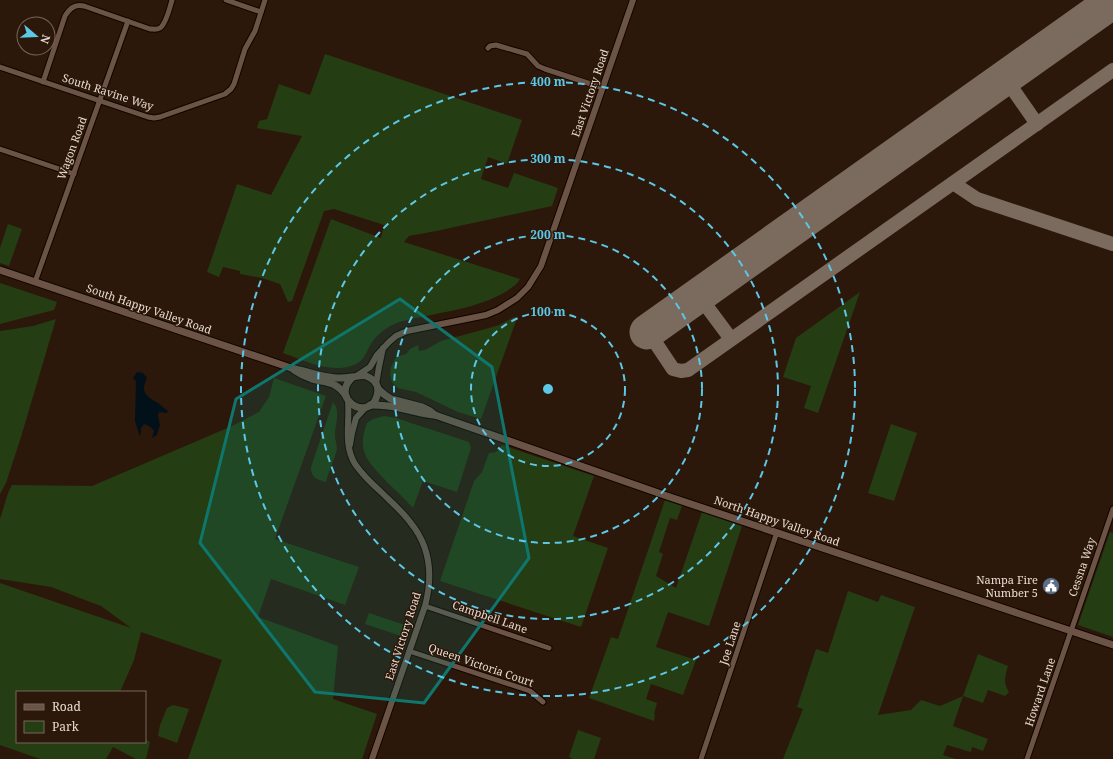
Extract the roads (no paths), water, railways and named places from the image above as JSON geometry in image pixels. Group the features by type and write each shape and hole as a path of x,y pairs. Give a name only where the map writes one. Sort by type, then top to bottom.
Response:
{"main road":[{"name":"South Happy Valley Road","path":"0,270 291,368"},
{"path":"291,368 335,378 363,375 373,380 377,386 378,394 376,399 368,406 357,407 352,405 342,390 334,384 308,377 291,368"},
{"path":"347,398 345,390 346,385 349,380 356,376"},
{"name":"North Happy Valley Road","path":"377,386 391,399 422,407 435,415"},
{"name":"North Happy Valley Road","path":"368,406 392,406 428,415 435,415 664,495 1113,645"}],"street":[{"path":"43,82 65,16 73,6 84,6 155,30 164,24 172,0"},
{"path":"226,0 261,12"},
{"name":"South Ravine Way","path":"0,67 154,118 207,101 225,94 231,89 245,50 255,31 265,0"},
{"name":"East Victory Road","path":"356,376 370,367 377,355 396,336 407,331 486,315 505,306 517,298 528,287 541,266 633,0"},
{"name":"Wagon Road","path":"35,282 128,21"},
{"path":"488,48 496,45 527,54 538,66 603,88"},
{"path":"0,149 74,174"},
{"path":"377,386 378,367 383,348"},
{"name":"East Victory Road","path":"347,398 349,416 347,440 355,463 363,474 410,521 423,543 430,568 428,593 425,606 372,759"},
{"path":"349,446 356,418 368,406"},
{"name":"Cessna Way","path":"1071,631 1113,509"},
{"name":"Joe Lane","path":"701,759 777,532"},
{"name":"Campbell Lane","path":"425,606 548,648"},
{"name":"Howard Lane","path":"1027,759 1071,631"},
{"name":"Queen Victoria Court","path":"409,651 530,691 543,702"}],"place":[{"name":"Nampa Fire Number 5","path":"1051,586"}]}
